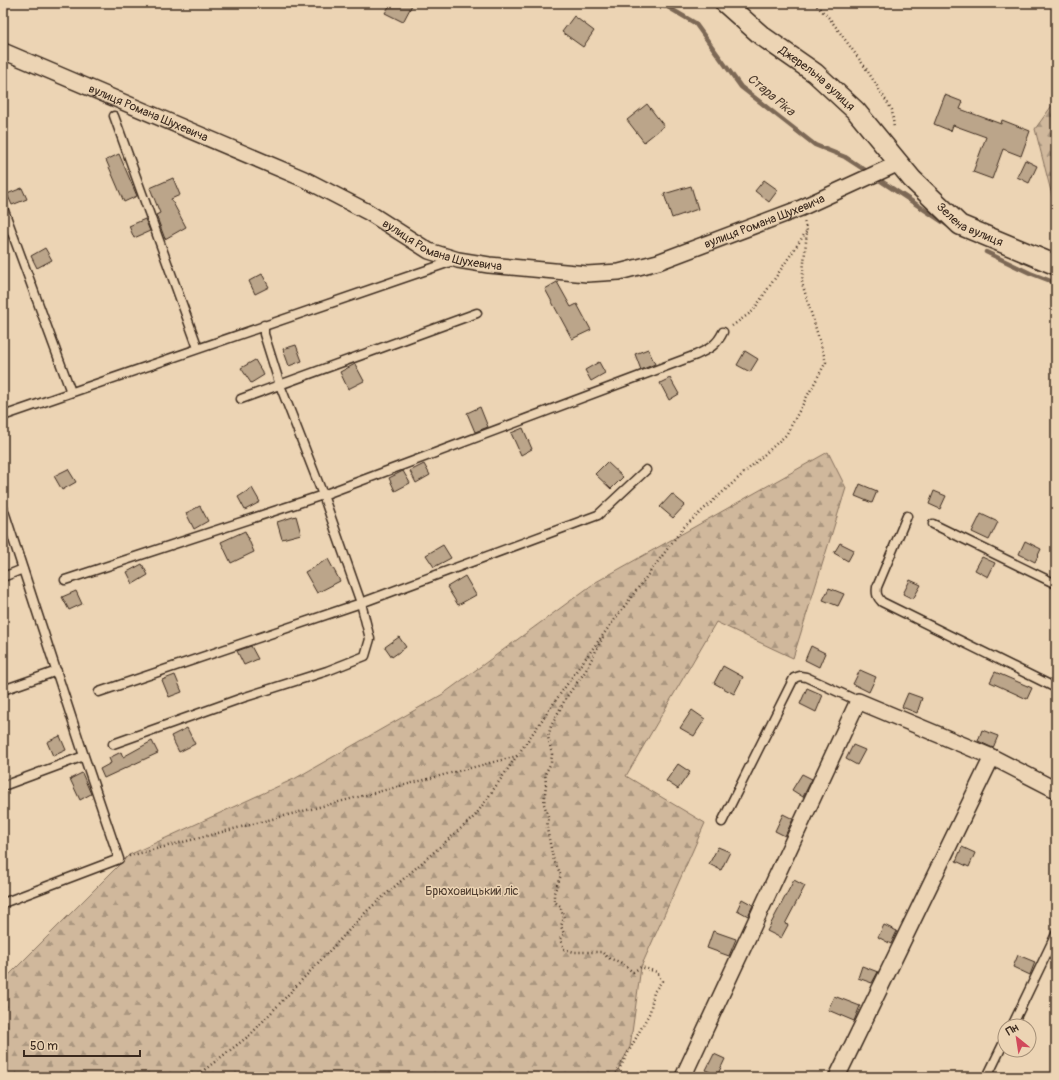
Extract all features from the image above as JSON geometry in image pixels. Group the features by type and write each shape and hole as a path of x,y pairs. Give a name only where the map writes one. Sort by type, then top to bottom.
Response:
{"street":[{"name":"Джерельна вулиця","path":"725,3 762,36 815,73 856,111 893,166"},
{"name":"вулиця Романа Шухевича","path":"3,51 290,173 368,212 429,251 458,260 489,265 587,274 619,272 658,262 801,208 893,166"},
{"name":"Зелена вулиця","path":"893,166 912,179 960,225 1056,265"},
{"path":"683,1077 858,701 992,758 1056,790"},
{"path":"837,1077 992,758"}],"lane":[{"path":"114,116 198,348"},
{"path":"3,208 71,392"},
{"path":"3,416 264,325 458,260"},
{"path":"241,399 477,313"},
{"path":"113,744 242,698 327,671 365,656 370,639 361,603 323,495 280,385 264,334 264,325"},
{"path":"65,580 323,495 696,355 711,348 719,341 724,332"},
{"path":"99,692 361,603 598,515 646,470"},
{"path":"3,508 119,859 3,903"},
{"path":"907,516 877,587 876,592 878,598 882,602 1056,688"},
{"path":"933,524 1056,584"},
{"path":"3,577 23,569"},
{"path":"3,690 57,671"},
{"path":"722,822 794,678 800,676 806,677 858,701"},
{"path":"3,786 84,756"},
{"path":"1016,1018 1056,934"},
{"path":"988,1075 997,1056"}],"path":[{"path":"814,3 830,19 892,110 895,133"},
{"path":"195,1077 250,1035 368,910 474,816 606,630 683,528 786,435 826,362 802,283 807,231 801,208"},
{"path":"724,332 753,311 807,231"},
{"path":"606,630 585,672 567,696 551,726 548,737 552,754 551,763 545,774 546,784 544,804 548,816 547,829 553,858 561,874 554,893 554,902 560,906 564,918 561,926 564,934 560,939 564,949 574,952 602,952 608,958 620,962 634,972 641,967 657,972 662,982 654,992 650,1012 615,1077"},
{"path":"119,859 517,756"}],"green space":[{"path":"1056,100 1056,211 1035,129"},
{"name":"Брюховицький ліс","path":"828,452 846,488 793,658 716,622 626,776 705,823 641,967 630,1047 614,1077 3,1077 3,981 129,855 296,778 443,694 596,582"}],"building":[{"path":"391,3 413,3 403,22 385,13"},
{"path":"574,16 594,31 583,47 562,32"},
{"path":"945,95 963,102 960,109 1001,124 1002,120 1030,131 1021,156 1003,149 992,179 973,172 986,137 953,125 951,131 934,124"},
{"path":"647,104 664,126 644,142 627,120"},
{"path":"119,154 137,196 124,202 106,160"},
{"path":"1025,160 1037,166 1029,183 1017,177"},
{"path":"173,178 180,195 171,199 186,227 165,239 156,215 160,213 150,188"},
{"path":"764,180 778,190 769,202 755,191"},
{"path":"691,186 698,209 672,218 664,194"},
{"path":"22,188 27,199 12,205 7,194"},
{"path":"145,219 150,231 134,238 129,226"},
{"path":"45,248 52,260 37,268 31,256"},
{"path":"262,274 269,287 255,294 249,281"},
{"path":"557,282 571,307 577,304 591,330 572,339 545,289"},
{"path":"296,345 302,361 289,366 283,349"},
{"path":"648,349 655,364 641,370 635,354"},
{"path":"745,351 758,359 750,372 737,365"},
{"path":"255,360 264,375 251,383 241,368"},
{"path":"599,362 605,373 591,381 585,370"},
{"path":"355,364 364,381 348,389 340,372"},
{"path":"670,378 679,394 669,400 660,383"},
{"path":"480,407 488,427 475,432 467,413"},
{"path":"523,428 532,449 521,455 511,433"},
{"path":"607,462 623,477 611,489 595,474"},
{"path":"424,464 430,475 416,483 410,471"},
{"path":"68,469 76,482 62,490 54,476"},
{"path":"403,471 410,483 395,491 389,478"},
{"path":"860,484 877,491 872,503 855,496"},
{"path":"252,488 260,502 245,510 238,497"},
{"path":"934,491 946,496 940,509 929,504"},
{"path":"672,494 685,505 673,518 660,507"},
{"path":"200,506 208,521 194,529 186,513"},
{"path":"981,514 998,522 989,540 972,532"},
{"path":"296,516 301,534 282,539 277,522"},
{"path":"245,531 254,552 231,563 221,542"},
{"path":"1025,541 1041,549 1035,562 1019,554"},
{"path":"840,543 854,550 848,561 834,553"},
{"path":"443,545 451,558 434,567 426,555"},
{"path":"982,557 995,563 988,577 975,570"},
{"path":"328,559 340,581 317,593 305,572"},
{"path":"142,564 148,575 133,584 127,572"},
{"path":"465,576 476,595 458,605 447,587"},
{"path":"910,580 921,585 913,599 903,594"},
{"path":"829,588 844,594 838,606 823,600"},
{"path":"76,591 82,604 69,610 62,597"},
{"path":"399,637 406,647 392,657 385,647"},
{"path":"251,646 258,659 244,665 237,651"},
{"path":"811,646 825,653 819,667 805,660"},
{"path":"723,666 743,677 734,694 714,683"},
{"path":"860,670 876,677 869,692 853,684"},
{"path":"995,672 1032,688 1027,699 990,682"},
{"path":"175,675 182,692 169,697 162,680"},
{"path":"807,688 823,695 816,712 800,704"},
{"path":"908,693 922,698 917,713 902,707"},
{"path":"692,710 705,719 694,736 680,728"},
{"path":"187,728 195,744 179,752 171,736"},
{"path":"982,730 998,736 993,748 978,741"},
{"path":"60,736 66,750 53,756 47,742"},
{"path":"152,741 158,753 104,778 100,769 111,763 109,758 121,752 123,757"},
{"path":"853,745 865,750 857,765 846,759"},
{"path":"678,764 690,772 678,789 666,781"},
{"path":"82,773 91,794 80,800 70,779"},
{"path":"802,774 812,779 803,797 792,790"},
{"path":"783,814 793,819 785,836 775,831"},
{"path":"718,847 730,852 721,870 709,864"},
{"path":"962,847 975,853 969,867 956,861"},
{"path":"794,880 805,886 785,924 788,925 781,938 767,931"},
{"path":"742,899 753,905 748,916 737,910"},
{"path":"884,925 897,931 891,944 878,937"},
{"path":"713,931 736,939 729,956 707,948"},
{"path":"1018,955 1035,962 1030,975 1013,967"},
{"path":"862,966 878,972 872,983 858,978"},
{"path":"834,996 860,1006 854,1021 828,1010"},
{"path":"714,1054 725,1059 717,1076 706,1070"}],"waterway":[{"name":"Стара Ріка","path":"661,3 695,23 741,87 815,145 845,157 865,170"},
{"name":"Стара Ріка","path":"878,179 949,226"},
{"name":"Стара Ріка","path":"986,252 1030,273 1056,283"}]}
